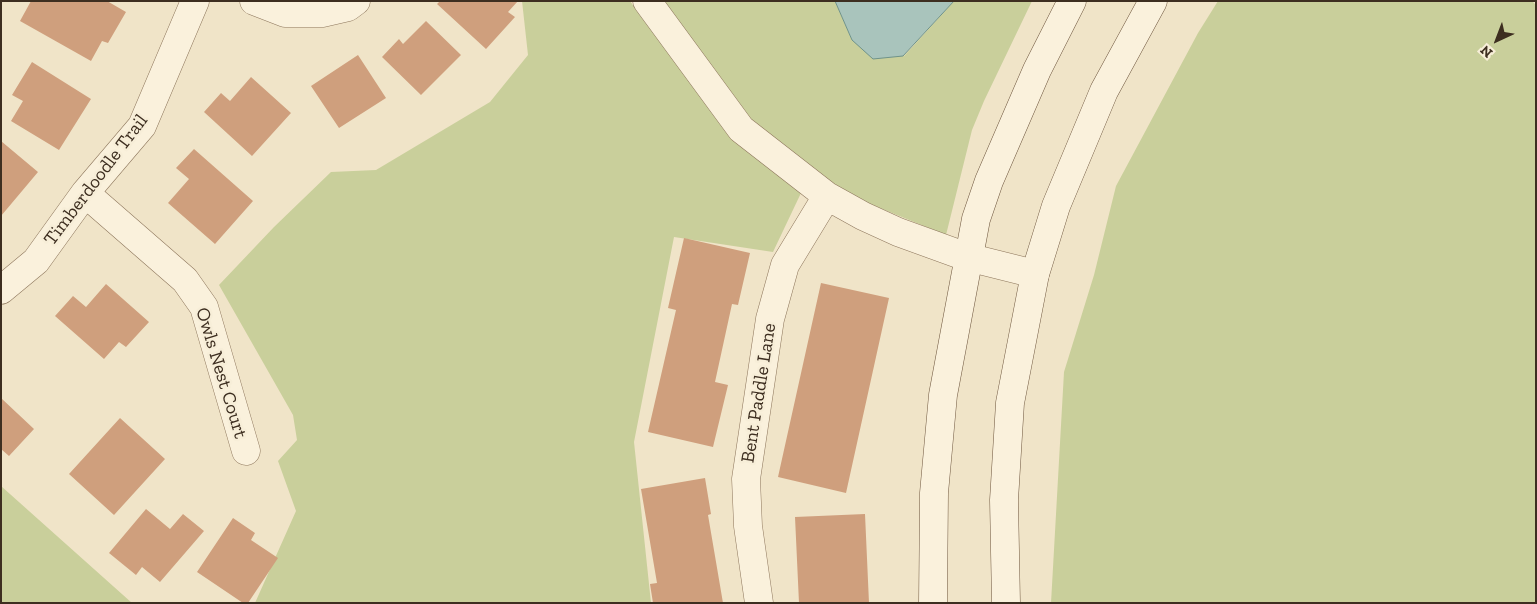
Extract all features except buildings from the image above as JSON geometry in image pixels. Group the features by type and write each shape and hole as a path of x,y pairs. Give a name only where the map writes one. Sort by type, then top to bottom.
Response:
{"street":[{"name":"Timberdoodle Trail","path":"1,290 36,261 85,193 142,126 195,1"},
{"path":"254,1 284,13 322,14 348,7 356,1"},
{"path":"647,1 741,128 827,196 889,228 967,257 1035,274"},
{"path":"934,603 934,493 942,405 967,257 976,219 989,181 1037,70 1072,1"},
{"path":"1006,603 1004,500 1010,403 1035,274 1056,206 1104,91 1153,1"},
{"name":"Owls Nest Court","path":"85,193 185,280 204,307 246,451"},
{"name":"Bent Paddle Lane","path":"759,603 748,526 746,479 770,319 785,265 827,196"}],"green space":[{"path":"522,1 630,1 730,137 801,193 773,252 674,237 634,442 651,603 255,603 296,511 278,461 297,440 293,415 219,285 274,227 331,172 376,170 490,102 528,55"},
{"path":"664,1 835,1 852,40 904,56 954,1 1032,1 972,130 946,235 870,204 835,185 751,119"},
{"path":"1218,1 1532,1 1536,5 1536,603 1051,603 1064,372 1094,275 1116,186 1198,33"},
{"path":"1,486 132,603 1,603"}],"water":[{"path":"835,1 954,1 903,56 873,59 852,40"}]}
